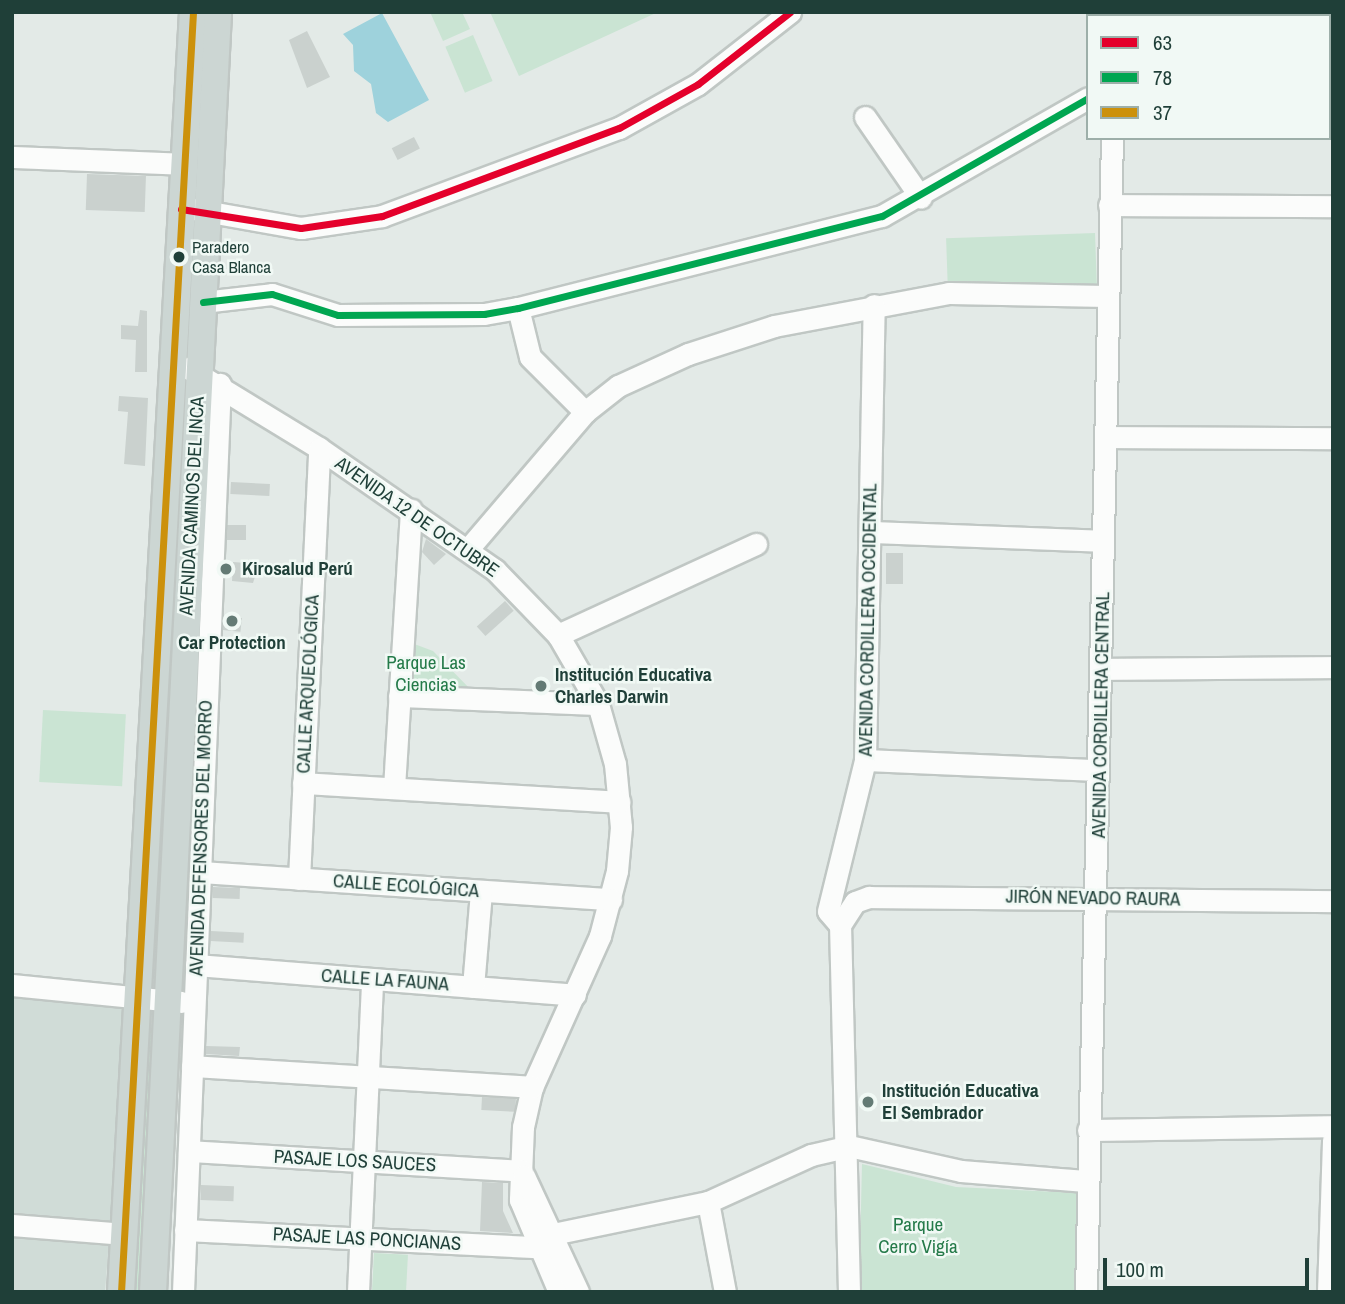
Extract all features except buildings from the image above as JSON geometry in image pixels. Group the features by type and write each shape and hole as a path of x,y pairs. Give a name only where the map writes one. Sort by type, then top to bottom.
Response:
{"main road":[{"name":"AVENIDA CAMINOS DEL INCA","path":"121,1292 193,12"},
{"name":"AVENIDA CAMINOS DEL INCA","path":"153,1292 167,1000 209,377 202,302 218,12"}],"street":[{"path":"181,208 207,209 273,225 329,227 466,188 620,128 698,84 790,12"},
{"path":"202,302 272,294 338,315 484,314 518,307 835,231 921,198 1086,99"},
{"path":"865,117 921,198"},
{"name":"AVENIDA CORDILLERA CENTRAL","path":"1086,1292 1086,1181 1099,897 1098,770 1112,140"},
{"path":"12,156 183,164"},
{"path":"1109,205 1333,206"},
{"path":"468,549 586,412 618,386 688,354 774,326 874,305 949,293 1107,296"},
{"name":"AVENIDA CORDILLERA OCCIDENTAL","path":"849,1292 849,1146 840,925 828,911 865,760 874,305"},
{"path":"518,307 530,357 586,412"},
{"name":"AVENIDA 12 DE OCTUBRE","path":"172,366 209,377 468,549 518,590 558,635 598,704 619,802 620,846 611,900 575,995 532,1087 520,1200 578,1292"},
{"name":"AVENIDA DEFENSORES DEL MORRO","path":"183,1292 190,1230 189,1151 200,872 209,377"},
{"path":"1106,437 1333,438"},
{"name":"CALLE ARQUEOLÓGICA","path":"299,879 319,448"},
{"path":"394,788 411,510"},
{"path":"870,532 1103,541"},
{"path":"558,635 756,544"},
{"path":"1102,669 1333,667"},
{"path":"399,696 598,704"},
{"path":"865,760 1098,770"},
{"path":"303,783 619,802"},
{"name":"CALLE ECOLÓGICA","path":"200,872 611,900"},
{"path":"474,987 481,891"},
{"name":"JIRÓN NEVADO RAURA","path":"840,925 855,902 869,897 1333,901"},
{"name":"CALLE LA FAUNA","path":"196,965 575,995"},
{"path":"358,1292 372,979"},
{"path":"12,985 195,1003"},
{"path":"192,1066 532,1087"},
{"path":"1088,1130 1333,1125"},
{"path":"1328,1292 1333,1140"},
{"path":"849,1146 961,1171 1086,1181"},
{"name":"PASAJE LAS PONCIANAS","path":"190,1230 361,1238 545,1240 708,1202 811,1154 849,1146"},
{"name":"PASAJE LOS SAUCES","path":"189,1151 521,1171"},
{"path":"708,1202 725,1292"},
{"path":"12,1225 125,1234"},
{"name":"AVENIDA 12 DE OCTUBRE","path":"545,1240 559,1292"}],"shaded area":[{"path":"12,991 127,1006 105,1292 12,1292"}],"green space":[{"path":"430,12 462,12 470,29 443,41"},
{"path":"490,12 658,12 519,76"},
{"path":"473,35 493,81 465,93 445,47"},
{"path":"1095,233 1097,285 948,290 946,238"},
{"name":"Parque Las Ciencias","path":"409,642 433,651 473,692 410,694"},
{"path":"43,710 126,714 122,786 39,782"},
{"path":"145,1029 160,1030 142,1292 127,1291"},
{"name":"Parque Cerro Vigía","path":"862,1164 956,1187 1078,1193 1078,1292 859,1292"},
{"path":"374,1253 408,1255 406,1292 372,1292"}],"water":[{"path":"382,13 429,100 388,122 376,113 371,84 354,71 353,45 343,34"}],"transit line":[{"name":"37","path":"121,1292 193,12"},
{"name":"63","path":"181,209 301,228 382,216 619,128 698,84 790,12"},
{"name":"78","path":"203,302 272,294 338,315 484,314 518,308 882,216 1086,99"}],"place":[{"name":"Paradero Casa Blanca","path":"179,257"},
{"name":"Kirosalud Perú","path":"226,569"},
{"name":"Car Protection","path":"232,621"},
{"name":"Institución Educativa Charles Darwin","path":"541,686"},
{"name":"Institución Educativa El Sembrador","path":"868,1102"}]}
